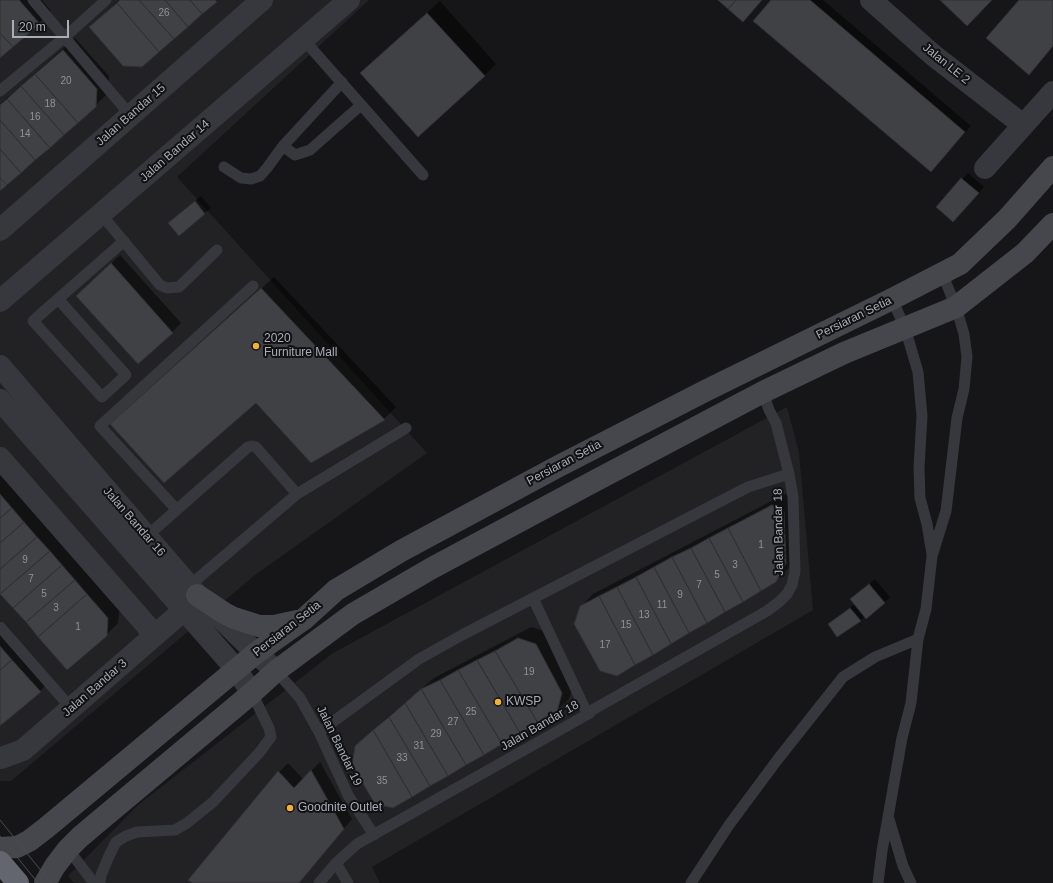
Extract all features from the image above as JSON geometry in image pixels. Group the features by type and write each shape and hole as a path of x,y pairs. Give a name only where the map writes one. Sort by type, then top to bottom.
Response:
{"highway":[{"path":"0,862 18,883"}],"street":[{"name":"Jalan Bandar 15","path":"0,230 262,0"},
{"name":"Jalan Bandar 14","path":"0,301 349,0"},
{"name":"Jalan LE 2","path":"873,1 933,55 1023,125"},
{"path":"985,168 1053,92"},
{"name":"Persiaran Setia","path":"0,848 17,847 29,841 236,669 304,619 336,590 408,547 557,466 960,264 1002,224 1053,167"},
{"path":"45,883 55,866 68,849 80,837 252,693 276,671 353,614 432,568 764,392 844,353 956,307 1025,254 1053,224"},
{"name":"Jalan Bandar 16","path":"0,366 147,536 190,597 252,693"},
{"name":"Jalan Bandar 16","path":"0,400 190,597 276,671"},
{"path":"0,458 155,635"},
{"path":"190,597 234,618 259,626 274,626 304,619"},
{"name":"Jalan Bandar 3","path":"0,758 23,750 155,635 190,597"}],"lane":[{"path":"33,0 130,116"},
{"path":"0,91 65,37 106,0"},
{"path":"304,40 423,175"},
{"path":"224,167 241,178 250,179 260,176 268,168 283,146 342,82"},
{"path":"283,146 295,155 310,150 361,105"},
{"path":"102,214 160,285 167,288 179,287 217,250"},
{"path":"58,299 126,375 102,397 33,321 58,299 124,241"},
{"path":"878,883 902,738 911,703 918,639 926,609 932,556 946,511 957,418 964,389 967,357 964,334 956,307 942,273"},
{"path":"177,510 100,426 253,286"},
{"path":"892,299 905,328 918,372 922,416 918,468 920,498 927,524 932,556"},
{"path":"764,392 769,410 776,423 789,474"},
{"path":"190,597 297,494 406,428"},
{"path":"147,536 248,447 256,447 297,494"},
{"name":"Jalan Bandar 18","path":"319,732 419,659 462,635 748,488 789,474 793,497 795,572 792,585 787,594 779,602 767,611 587,712 590,713 357,844 336,863 319,883"},
{"path":"533,598 587,712"},
{"path":"0,627 71,708"},
{"path":"691,883 729,825 843,677 876,658 918,639"},
{"name":"Jalan Bandar 19","path":"276,671 300,698 319,732 348,795 374,835"},
{"path":"100,883 101,874 116,842 136,832 175,830 187,823 213,802 259,753 271,737 269,728 252,693"},
{"path":"888,817 903,866 910,883"},
{"path":"68,849 94,883"},
{"path":"336,863 348,883"}],"shaded area":[{"path":"0,0 369,0 177,177 427,453 255,575 11,781 0,781"},
{"path":"787,407 799,453 813,610 372,867 380,883 74,883 68,876 138,805 333,653"}],"building":[{"path":"0,0 19,0 40,24 13,47 0,33"},
{"path":"120,0 139,0 174,39 159,52 117,3"},
{"path":"139,0 165,0 188,27 174,39"},
{"path":"165,0 190,0 202,14 188,27"},
{"path":"190,0 215,0 217,2 202,14"},
{"path":"718,0 736,0 728,9"},
{"path":"736,0 762,0 743,22 728,9"},
{"path":"771,0 810,0 965,132 931,172 753,21"},
{"path":"940,0 992,0 967,26"},
{"path":"1019,0 1053,0 1053,46 1029,75 986,38"},
{"path":"117,3 159,52 142,67 123,66 89,27"},
{"path":"427,13 485,76 418,137 360,73"},
{"path":"0,33 13,47 0,58"},
{"path":"63,50 97,89 96,107 78,123 35,74"},
{"path":"35,74 78,123 64,135 21,86"},
{"path":"21,86 64,135 50,148 7,99"},
{"path":"7,99 50,148 35,160 0,120 0,105"},
{"path":"0,120 35,160 21,173 0,149"},
{"path":"0,149 21,173 7,185 0,178"},
{"path":"0,178 7,185 0,191"},
{"path":"961,178 979,193 953,222 936,207"},
{"path":"195,201 205,214 179,236 168,223"},
{"path":"111,263 173,333 138,364 76,296"},
{"name":"2020 Furniture Mall","path":"261,288 385,420 311,463 256,403 164,483 110,424"},
{"path":"0,494 12,508 0,518"},
{"path":"772,505 784,512 786,563 776,582 761,591 728,528"},
{"path":"12,508 24,522 0,543 0,518"},
{"path":"24,522 37,537 0,569 0,543"},
{"path":"728,528 761,591 743,602 709,538"},
{"path":"37,537 50,551 0,594 0,569"},
{"path":"709,538 743,602 725,612 691,548"},
{"path":"691,548 725,612 707,623 672,557"},
{"path":"50,551 62,565 13,608 0,594"},
{"path":"672,557 707,623 689,633 654,567"},
{"path":"62,565 75,580 26,622 13,608"},
{"path":"654,567 689,633 671,644 636,577"},
{"path":"636,577 671,644 653,655 617,587"},
{"path":"75,580 87,594 38,637 26,622"},
{"path":"869,584 885,603 866,619 850,599"},
{"path":"617,587 653,655 635,665 599,596"},
{"path":"87,594 108,618 107,636 67,670 38,637"},
{"path":"599,596 635,665 617,676 600,671 574,624 580,606"},
{"path":"850,608 861,621 837,637 828,624"},
{"path":"518,638 536,644 562,693 557,712 538,723 495,651"},
{"path":"0,646 12,660 0,670"},
{"path":"495,651 538,723 520,733 477,660"},
{"path":"12,660 41,692 0,726 0,670"},
{"path":"477,660 520,733 502,744 458,670"},
{"path":"458,670 502,744 484,755 440,680"},
{"path":"440,680 484,755 466,765 421,689"},
{"path":"421,689 466,765 448,776 405,703"},
{"path":"405,703 448,776 430,786 389,717"},
{"path":"389,717 430,786 412,797 373,730"},
{"path":"373,730 412,797 393,808 375,804 352,765 355,746"},
{"name":"Goodnite Outlet","path":"311,770 344,829 299,883 192,883 188,880 278,771 294,788"}],"tram line":[{"path":"0,820 51,883"},
{"path":"0,836 38,883"}],"place":[{"name":"2020 Furniture Mall","path":"256,346"},
{"name":"KWSP","path":"498,702"},
{"name":"Goodnite Outlet","path":"290,808"}]}
